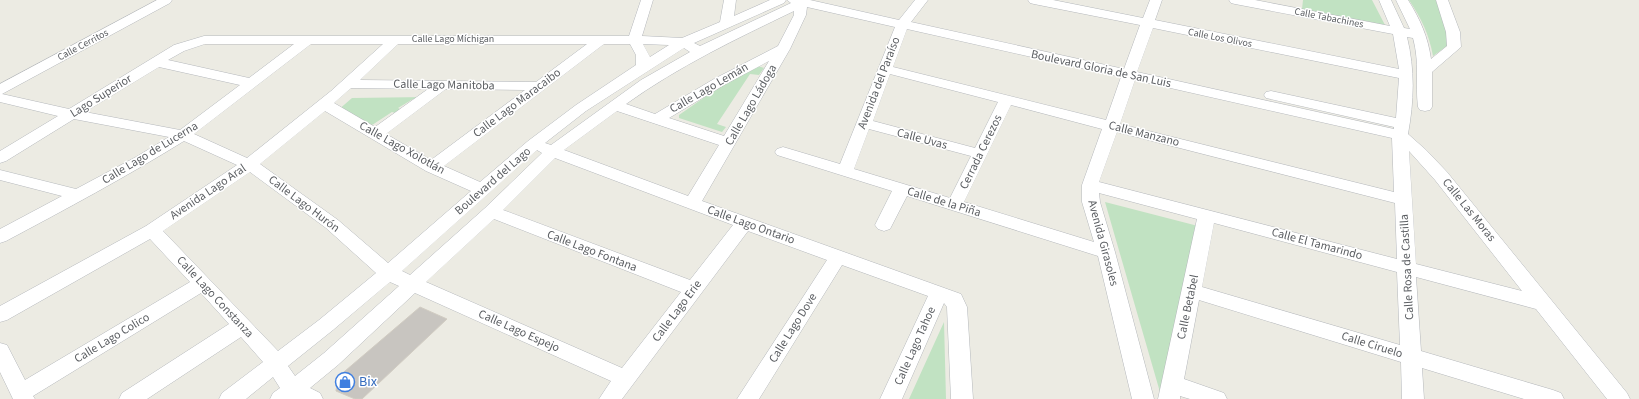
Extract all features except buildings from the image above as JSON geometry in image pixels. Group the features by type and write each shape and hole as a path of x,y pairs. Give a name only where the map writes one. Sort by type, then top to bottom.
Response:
{"street":[{"name":"Calle Cerritos","path":"0,90 166,0"},
{"path":"643,67 643,55 634,40 647,0"},
{"path":"726,23 730,0"},
{"name":"Boulevard del Lago","path":"230,399 276,365 388,273 534,144 581,108 684,42 780,0"},
{"name":"Boulevard Gloria de San Luis","path":"841,0 906,20"},
{"name":"Avenida del Paraíso","path":"845,172 885,69 906,20 922,0"},
{"name":"Calle Los Olivos","path":"1034,0 1407,75"},
{"name":"Avenida Girasoles","path":"1143,399 1106,252 1091,202 1090,185 1156,0"},
{"name":"Calle Tabachines","path":"1235,0 1296,6 1419,35"},
{"path":"1385,0 1393,12 1400,31 1405,53 1407,75 1402,130"},
{"path":"1402,0 1413,18 1419,35 1425,71 1425,107"},
{"path":"1425,71 1454,47 1453,32 1442,0"},
{"name":"Boulevard del Lago","path":"295,396 331,359 491,212 553,151 646,83 699,52 800,1"},
{"name":"Boulevard Gloria de San Luis","path":"800,1 906,20 1402,130"},
{"name":"Calle Lago Ládoga","path":"692,204 784,49 800,15 800,1"},
{"name":"Calle Lago de Lucerna","path":"0,237 142,160 183,135 309,39"},
{"name":"Calle Lago Míchigan","path":"204,40 396,39 634,40 684,42"},
{"name":"Avenida Lago Aral","path":"0,315 152,230 250,164 348,84 396,39"},
{"name":"Lago Superior","path":"0,158 185,45 204,40"},
{"name":"Calle Lago Maracaibo","path":"432,167 602,40"},
{"path":"684,42 699,52"},
{"name":"Calle Lago Lemán","path":"657,119 738,71 784,49"},
{"path":"157,62 251,83"},
{"name":"Calle Manzano","path":"885,69 1404,200"},
{"name":"Calle Lago Manitoba","path":"348,84 540,86"},
{"path":"376,134 443,85"},
{"name":"Calle Lago Hurón","path":"0,98 35,107 183,135 234,159 250,164 327,219 388,273 413,284"},
{"name":"Cerrada Cerezos","path":"954,206 1007,100"},
{"name":"Calle Lago Xolotlán","path":"324,104 432,167 482,190"},
{"path":"614,105 729,143"},
{"name":"Calle Uvas","path":"864,123 980,154"},
{"name":"Calle Rosa de Castilla","path":"1402,130 1413,399"},
{"name":"Calle Las Moras","path":"1402,130 1441,176 1619,399"},
{"name":"Calle Lago Ontario","path":"534,144 692,204 944,295"},
{"name":"Calle de la Piña","path":"782,152 1106,252"},
{"path":"0,175 78,195"},
{"name":"Calle El Tamarindo","path":"1090,185 1544,304"},
{"path":"884,224 902,190"},
{"name":"Calle Lago Fontana","path":"491,212 693,289"},
{"name":"Calle Betabel","path":"1171,392 1207,215"},
{"name":"Calle Lago Erie","path":"610,399 744,223"},
{"name":"Calle Lago Constanza","path":"152,230 203,282 269,354 295,396"},
{"name":"Calle Lago Dove","path":"748,399 838,257"},
{"name":"Calle Lago Colico","path":"23,396 203,282"},
{"name":"Calle Lago Espejo","path":"413,284 625,378"},
{"name":"Calle Ciruelo","path":"1192,290 1553,399"},
{"path":"944,295 954,299 958,307 962,399"},
{"name":"Calle Lago Tahoe","path":"891,399 944,295"},
{"path":"130,399 242,326"},
{"path":"0,351 23,396"},
{"path":"1171,392 1216,399"}],"green space":[{"path":"1303,0 1372,0 1385,25 1302,9"},
{"path":"1409,0 1437,0 1449,38 1447,46 1433,56 1424,26"},
{"path":"758,66 764,68 759,75 750,74 717,124 726,127 722,132 679,118 679,115 712,92"},
{"path":"426,97 422,102 413,99 398,108 407,112 402,115 392,112 369,127 337,111 352,98"},
{"path":"1105,202 1198,226 1162,399"},
{"path":"944,322 946,399 909,399"}],"place":[{"name":"Bix","path":"345,382"}]}
